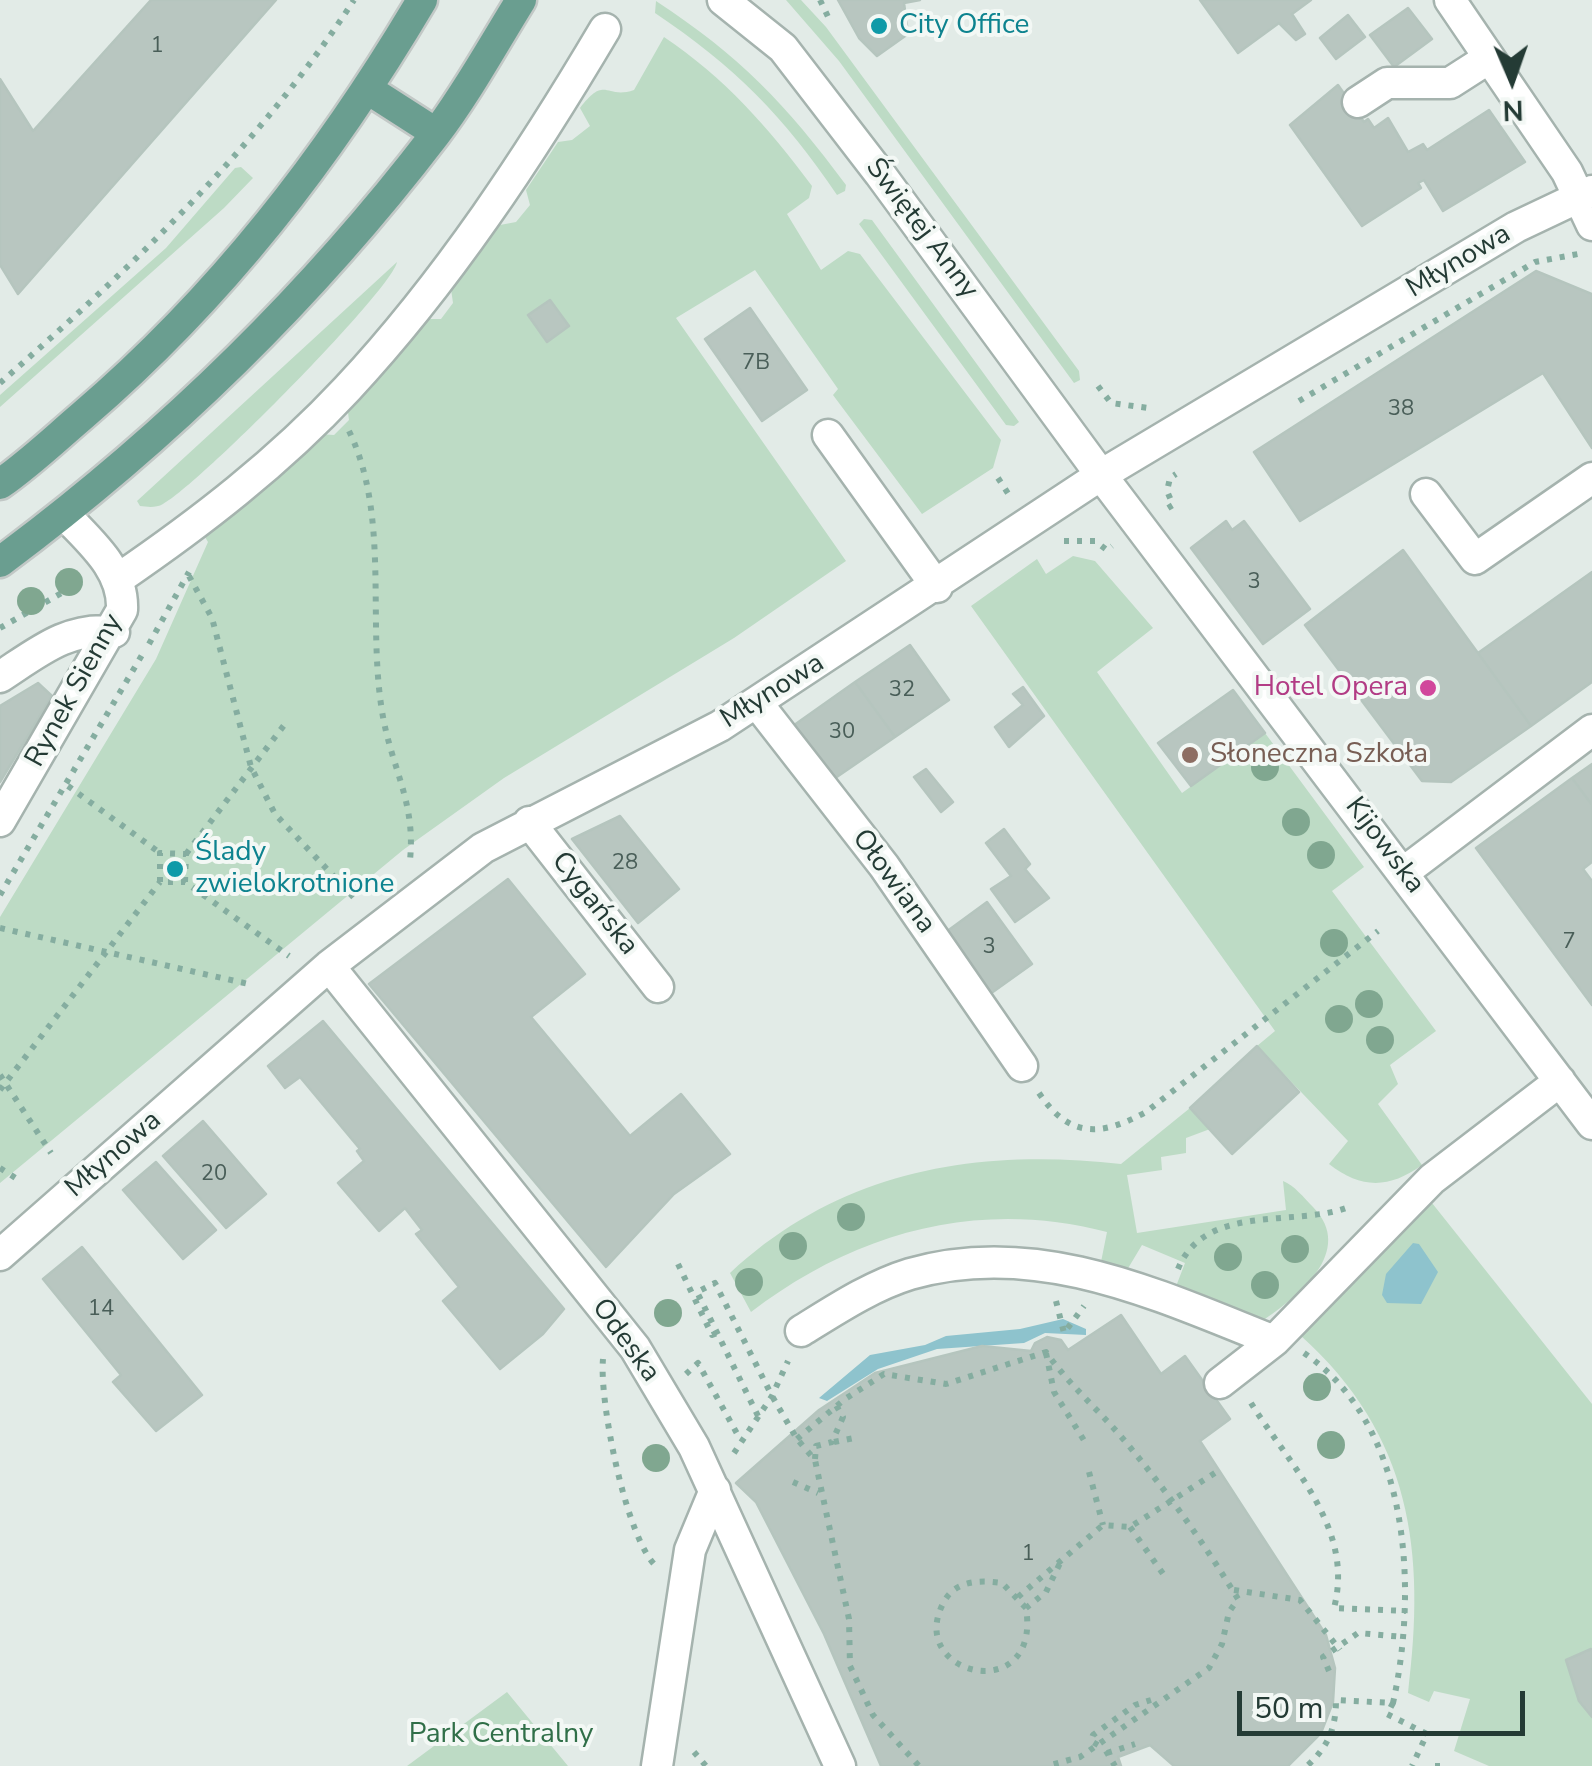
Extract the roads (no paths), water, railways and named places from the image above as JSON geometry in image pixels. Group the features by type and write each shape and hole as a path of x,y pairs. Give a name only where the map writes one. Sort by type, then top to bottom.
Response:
{"main road":[{"path":"2,479 154,354 255,244 369,90 422,0"},
{"path":"0,562 64,514 228,369 308,288 436,133 521,0"},
{"path":"369,90 436,133"}],"street":[{"name":"Świętej Anny","path":"723,0 783,48 1101,475"},
{"path":"1450,0 1585,193 1592,225"},
{"path":"118,579 246,485 345,391 380,352 542,136 605,29"},
{"path":"1358,102 1387,83 1450,83 1489,58"},
{"name":"Młynowa","path":"0,1255 329,966 430,884 529,822 677,749 758,703 1101,475 1516,227 1585,193"},
{"path":"828,436 937,587"},
{"name":"Kijowska","path":"1101,475 1592,1124"},
{"path":"1426,494 1475,560 1592,478"},
{"name":"Rynek Sienny","path":"0,821 114,632 122,610 118,579 64,514"},
{"path":"0,677 68,634 91,629 114,632"},
{"name":"Ołowiana","path":"758,703 884,866 1022,1066"},
{"path":"1404,872 1592,730"},
{"name":"Cygańska","path":"529,822 658,987"},
{"name":"Odeska","path":"329,966 635,1348 715,1490 840,1766"},
{"path":"1226,1379 1274,1341 1432,1179 1560,1080"},
{"path":"801,1331 849,1301 908,1275 960,1264 1008,1261 1102,1278 1274,1341"},
{"path":"658,1766 682,1588 690,1550 715,1490"}],"water":[{"path":"1413,1243 1419,1244 1438,1272 1421,1304 1387,1303 1382,1295 1386,1274"},
{"path":"1063,1319 1086,1329 1086,1335 1045,1333 1024,1343 937,1349 878,1369 827,1401 819,1398 870,1355 925,1345 946,1336 1020,1329"}],"place":[{"name":"City Office","path":"879,26"},
{"name":"Hotel Opera","path":"1428,688"},
{"name":"Słoneczna Szkoła","path":"1190,755"},
{"name":"Ślady zwielokrotnione","path":"175,869"}],"park label":[{"name":"Park Centralny","path":"501,1735"}]}
